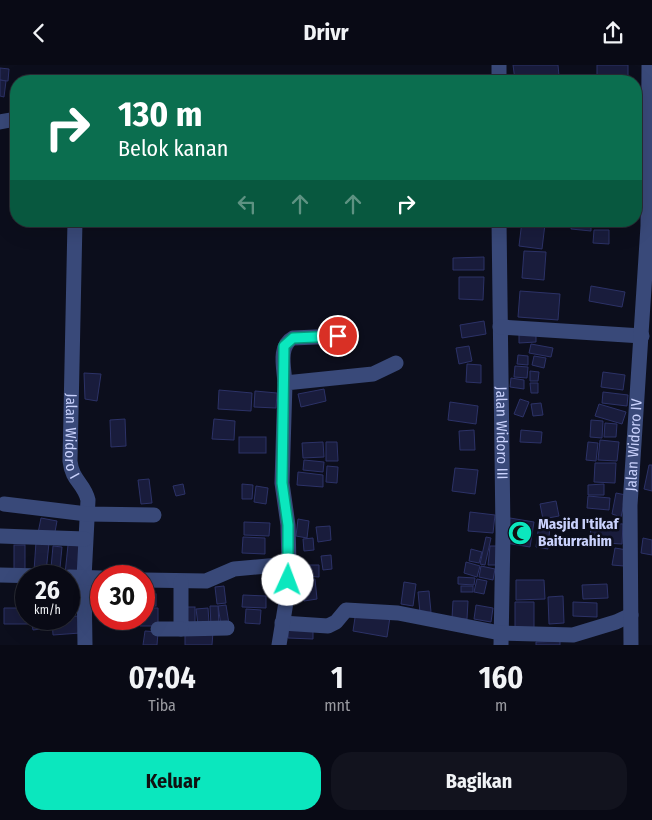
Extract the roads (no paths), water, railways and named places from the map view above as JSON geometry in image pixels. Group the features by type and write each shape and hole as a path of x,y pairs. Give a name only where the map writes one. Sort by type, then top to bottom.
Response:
{"street":[{"name":"Jalan Widoro IV","path":"631,645 630,505 645,382 642,336 650,226 651,143 649,65"},
{"name":"Jalan Widoro I","path":"75,227 70,461 71,473 86,491 88,500 84,578 85,645"},
{"name":"Jalan Widoro III","path":"499,227 503,533 501,639"},
{"path":"500,327 642,336"},
{"path":"278,645 289,564 288,525 282,483 285,383 284,346 293,338 338,336"},
{"path":"285,383 373,374 396,363"},
{"path":"4,504 87,514 154,515"},
{"path":"0,536 85,539"},
{"path":"155,581 206,581 234,569 289,564"},
{"path":"0,575 15,575"},
{"path":"80,578 90,578"},
{"path":"180,582 181,629"},
{"path":"282,623 328,626 336,622 346,609 358,609 398,613 501,639 574,635 616,622 630,615"},
{"path":"158,629 227,628"}],"place":[{"name":"Masjid I'tikaf Baiturrahim","path":"520,533"}]}
